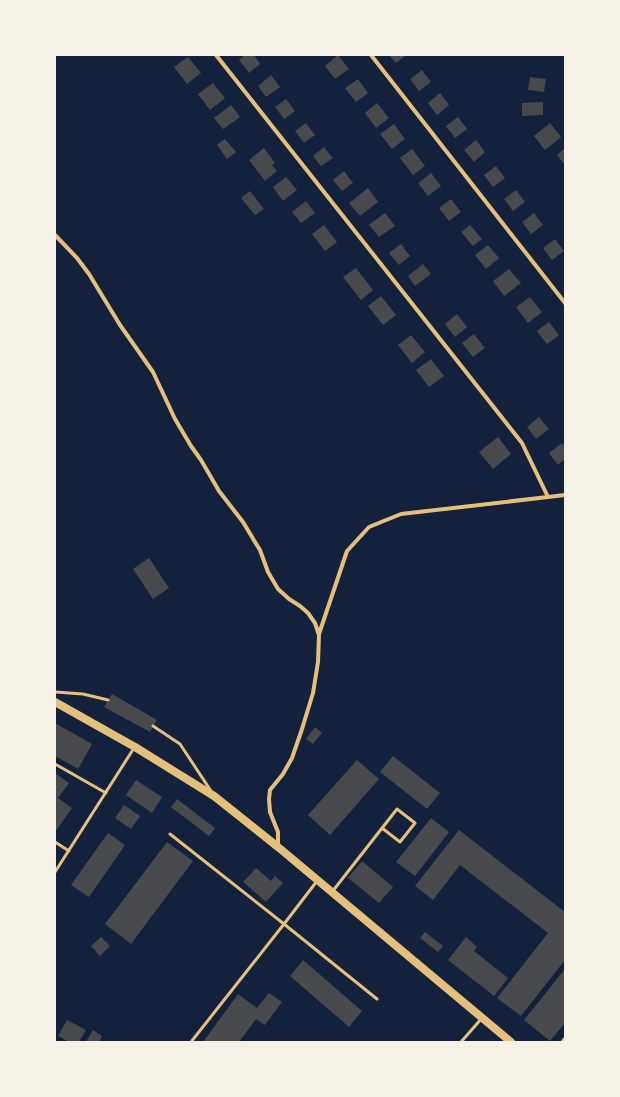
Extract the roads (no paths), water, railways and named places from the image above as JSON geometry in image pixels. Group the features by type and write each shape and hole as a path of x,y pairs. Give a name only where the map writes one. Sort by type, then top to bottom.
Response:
{"main road":[{"path":"55,702 135,747 214,796 318,880 511,1042"}],"street":[{"path":"216,55 522,443 548,497"},
{"path":"371,55 565,303"},
{"path":"55,235 77,258 89,274 120,325 153,372 174,419 219,491 243,522 260,550 268,572 278,589 308,613 315,623 319,635"},
{"path":"278,847 278,832 270,812 268,799 270,790 283,774 292,758 302,729 313,693 318,662 319,635 347,551 369,527 401,514 565,495"}],"lane":[{"path":"55,692 83,694 108,700"},
{"path":"153,726 180,744 214,796"},
{"path":"55,872 135,747"},
{"path":"55,764 106,793"},
{"path":"332,892 382,828 397,809 415,823 400,842 382,828"},
{"path":"170,834 377,999"},
{"path":"55,842 69,851"},
{"path":"191,1042 318,880"},
{"path":"461,1042 482,1018"},
{"path":"562,1042 565,1038"}]}
